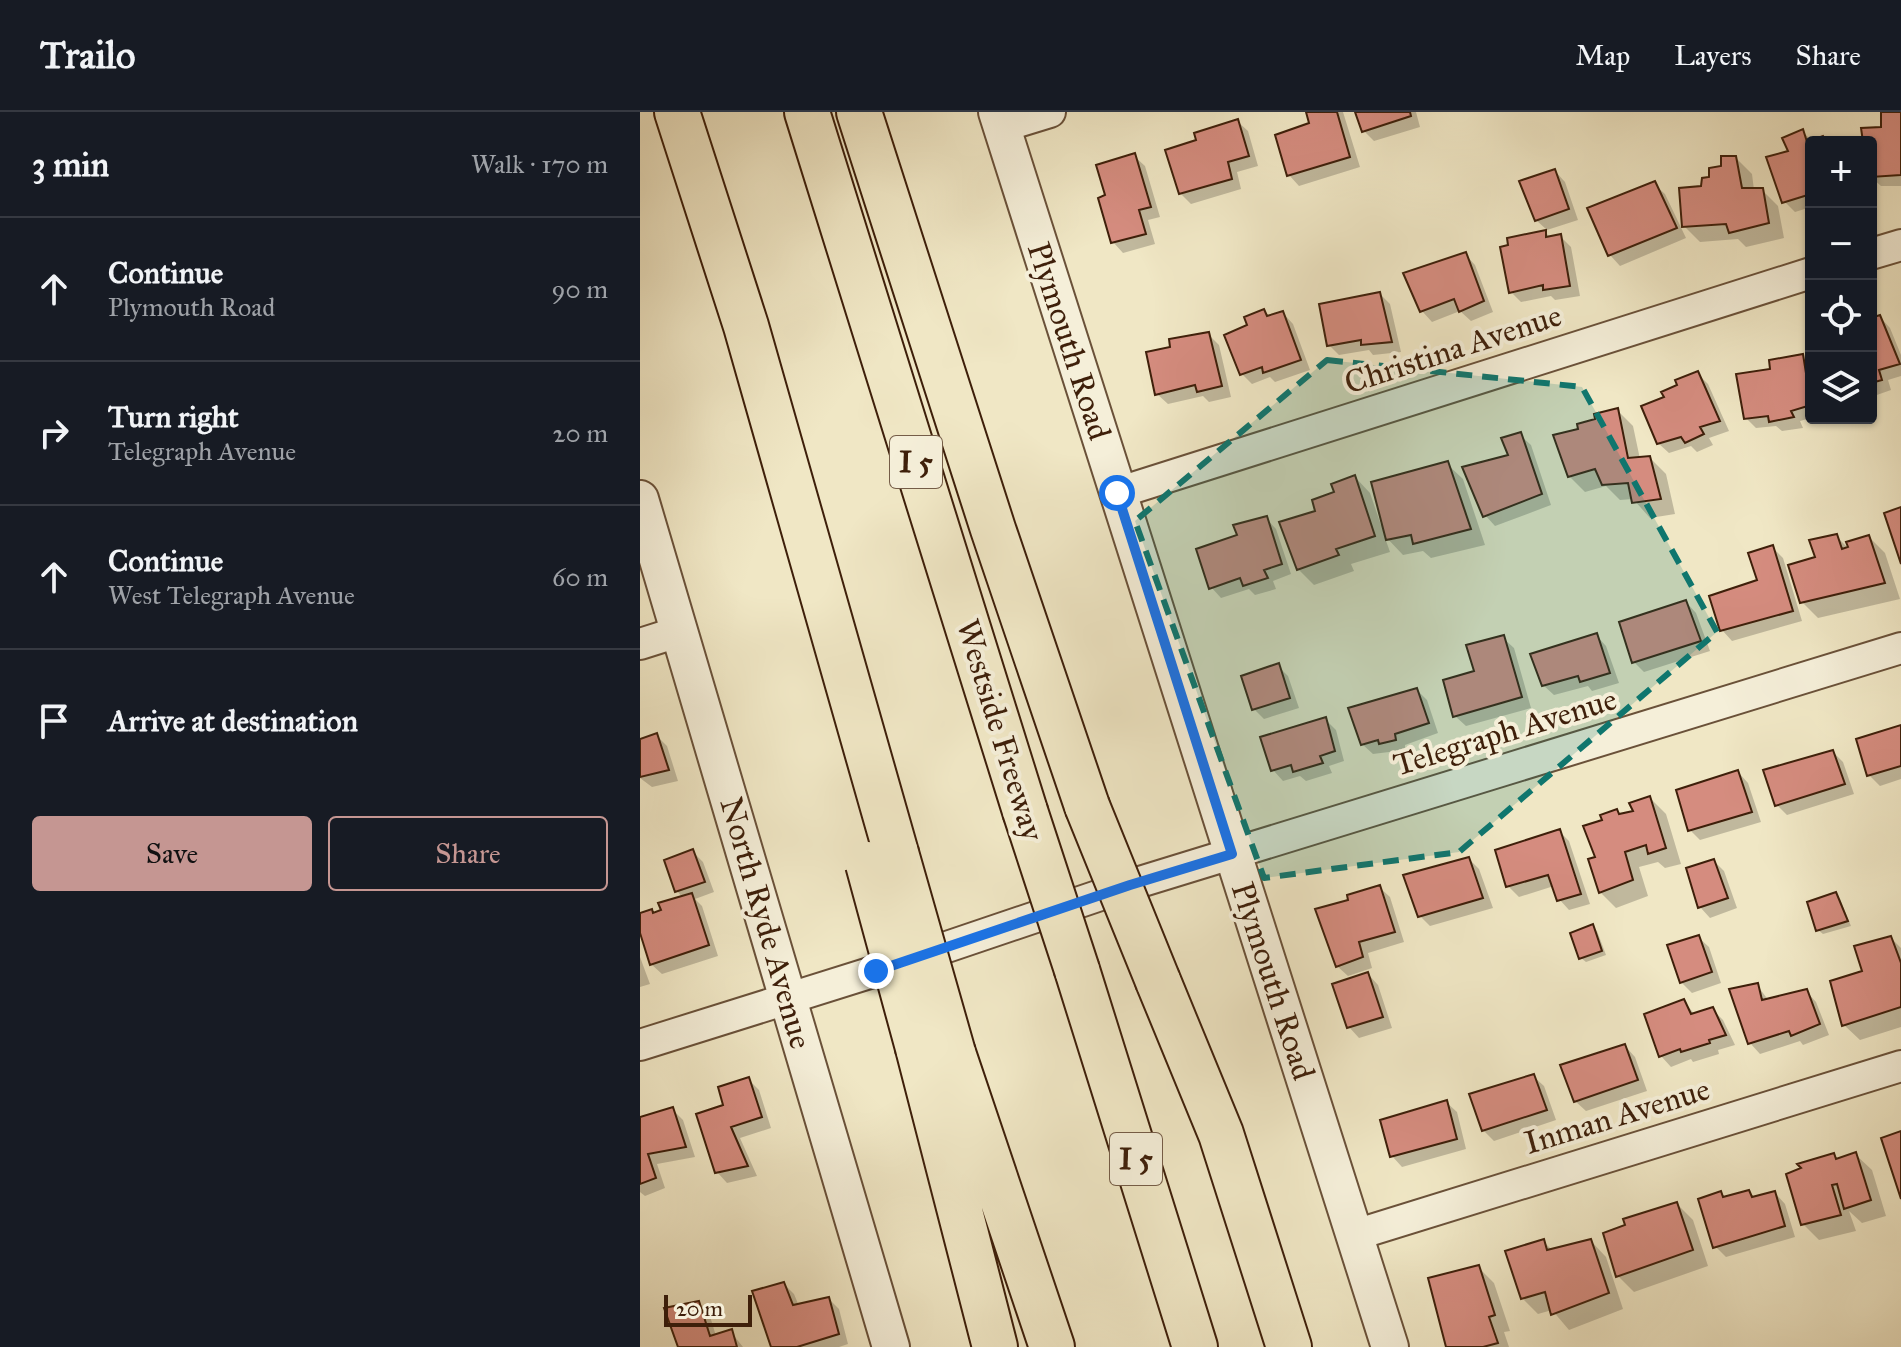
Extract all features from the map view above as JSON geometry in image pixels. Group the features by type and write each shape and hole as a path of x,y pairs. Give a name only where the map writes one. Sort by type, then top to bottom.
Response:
{"highway":[{"path":"677,112 746,326 778,545 882,857 936,1050 995,1347"},
{"name":"Westside Freeway","path":"807,112 1195,1347"},
{"path":"859,112 983,500 1087,806 1221,1134 1289,1347"},
{"path":"936,1050 1052,1347"}],"street":[{"path":"999,120 1050,112"},
{"name":"Plymouth Road","path":"999,120 1390,1347"},
{"path":"1877,252 1901,245"},
{"name":"Christina Avenue","path":"1117,493 1805,275"},
{"name":"North Ryde Avenue","path":"640,499 891,1347"},
{"path":"640,644 681,631"},
{"name":"Telegraph Avenue","path":"640,1045 1130,885 1901,648"},
{"name":"Inman Avenue","path":"1355,1235 1901,1066"}],"highlighted area":[{"path":"1327,360 1582,387 1717,632 1459,852 1264,878 1135,521"}],"building":[{"path":"1306,112 1337,112 1350,157 1287,176 1275,135 1309,123"},
{"path":"1355,112 1410,112 1411,116 1362,132"},
{"path":"1881,112 1901,112 1901,175 1877,177 1877,136 1862,136 1861,128 1881,127"},
{"path":"1238,119 1249,156 1228,162 1232,179 1179,194 1165,150 1196,140 1194,133"},
{"path":"1803,129 1805,136 1805,196 1782,203 1766,157 1788,151 1782,138"},
{"path":"1135,153 1151,207 1139,210 1146,234 1111,243 1098,198 1105,195 1096,165"},
{"path":"1721,156 1736,156 1742,188 1763,188 1769,223 1729,233 1726,224 1682,227 1679,188 1701,186 1702,178 1709,177 1709,168 1721,166"},
{"path":"1555,169 1569,209 1535,221 1519,181"},
{"path":"1655,181 1677,228 1608,256 1587,208"},
{"path":"1546,230 1546,237 1561,234 1570,286 1543,290 1543,285 1509,293 1500,247 1508,245 1507,238"},
{"path":"1466,252 1484,301 1459,312 1454,299 1420,312 1403,273"},
{"path":"1380,292 1392,342 1361,345 1361,340 1327,346 1319,304"},
{"path":"1264,309 1267,316 1283,311 1301,360 1263,373 1262,367 1240,375 1224,335 1247,325 1244,317"},
{"path":"1880,315 1900,364 1879,370 1882,380 1877,381 1877,352 1877,316"},
{"path":"1209,332 1222,386 1197,392 1195,385 1155,395 1146,352 1170,347 1169,339"},
{"path":"1803,354 1805,407 1791,411 1794,417 1769,422 1768,416 1744,419 1736,374 1770,369 1769,360"},
{"path":"1698,371 1720,421 1700,427 1704,434 1685,443 1681,437 1657,444 1641,406 1664,397 1661,392 1677,385 1675,380"},
{"path":"1618,408 1628,458 1650,456 1661,499 1632,503 1628,483 1602,485 1595,469 1568,477 1553,435 1578,429 1577,424 1595,419 1594,414"},
{"path":"1521,432 1542,494 1483,517 1462,467 1508,455 1501,438"},
{"path":"1448,461 1471,529 1413,544 1411,535 1386,540 1371,482"},
{"path":"1355,475 1375,536 1336,549 1339,555 1297,570 1279,522 1315,511 1312,500 1334,492 1331,484"},
{"path":"1901,507 1901,564 1884,513"},
{"path":"1267,516 1282,564 1264,570 1268,578 1243,586 1240,578 1209,589 1196,549 1237,535 1233,525"},
{"path":"1837,534 1842,549 1848,547 1846,542 1869,535 1885,583 1800,603 1788,565 1815,557 1809,540"},
{"path":"1773,545 1793,611 1720,631 1709,596 1757,580 1748,553"},
{"path":"1686,600 1701,641 1632,663 1619,622"},
{"path":"1597,633 1610,673 1580,682 1578,676 1542,686 1530,654"},
{"path":"1504,635 1522,697 1453,717 1443,680 1474,671 1466,645"},
{"path":"1279,663 1290,698 1252,710 1241,676"},
{"path":"1417,688 1429,723 1395,734 1396,740 1379,744 1378,740 1361,745 1348,708"},
{"path":"1326,717 1335,751 1320,756 1323,763 1293,772 1291,765 1271,771 1260,737"},
{"path":"1901,725 1901,766 1867,776 1856,739"},
{"path":"657,733 669,770 640,777 640,739"},
{"path":"1833,750 1845,784 1775,806 1763,770"},
{"path":"1738,770 1752,812 1688,831 1676,790"},
{"path":"1650,796 1666,848 1648,854 1646,845 1625,852 1633,880 1599,893 1588,859 1595,857 1583,826 1602,820 1600,815 1617,809 1619,814 1633,811 1629,803"},
{"path":"1560,829 1581,894 1557,901 1548,875 1506,887 1495,850"},
{"path":"693,849 705,882 675,892 664,860"},
{"path":"1469,857 1483,898 1418,917 1403,875"},
{"path":"1714,859 1728,898 1698,908 1686,868"},
{"path":"1380,885 1395,932 1359,942 1363,957 1336,967 1315,909 1348,900 1347,895"},
{"path":"1836,892 1848,921 1816,931 1807,902"},
{"path":"692,893 709,945 650,965 640,933 640,913 661,910 658,903"},
{"path":"1593,924 1602,951 1579,959 1570,933"},
{"path":"1699,935 1712,972 1680,983 1667,945"},
{"path":"1891,936 1901,963 1901,1007 1842,1026 1830,981 1862,971 1854,946"},
{"path":"1368,972 1383,1017 1347,1028 1332,984"},
{"path":"1758,983 1762,1000 1807,989 1820,1024 1791,1036 1789,1031 1748,1044 1729,989"},
{"path":"1684,999 1691,1014 1713,1007 1726,1035 1709,1040 1710,1043 1659,1057 1644,1014"},
{"path":"1625,1044 1638,1080 1574,1102 1560,1065"},
{"path":"1534,1074 1547,1110 1482,1131 1469,1094"},
{"path":"749,1077 762,1117 731,1127 748,1166 715,1173 696,1114 723,1105 718,1087"},
{"path":"1447,1100 1457,1139 1390,1157 1380,1120"},
{"path":"673,1107 686,1147 648,1154 656,1178 640,1184 640,1117"},
{"path":"1901,1131 1901,1199 1881,1138"},
{"path":"1856,1152 1871,1200 1844,1209 1837,1184 1832,1185 1841,1215 1801,1225 1786,1174 1801,1168 1797,1164 1834,1153 1836,1159"},
{"path":"1749,1190 1752,1197 1775,1191 1785,1226 1713,1248 1698,1199 1721,1191 1723,1197"},
{"path":"1677,1202 1693,1250 1616,1277 1603,1233 1625,1225 1623,1219"},
{"path":"1544,1239 1547,1250 1591,1239 1609,1293 1551,1315 1545,1292 1521,1299 1505,1251"},
{"path":"1479,1265 1495,1315 1489,1317 1498,1343 1483,1347 1446,1347 1428,1278"},
{"path":"784,1282 793,1305 829,1297 839,1334 797,1347 771,1347 752,1291"},
{"path":"699,1301 710,1336 732,1329 737,1347 678,1347 664,1308"}],"route":[{"path":"876,971 1232,854 1117,493"}]}
